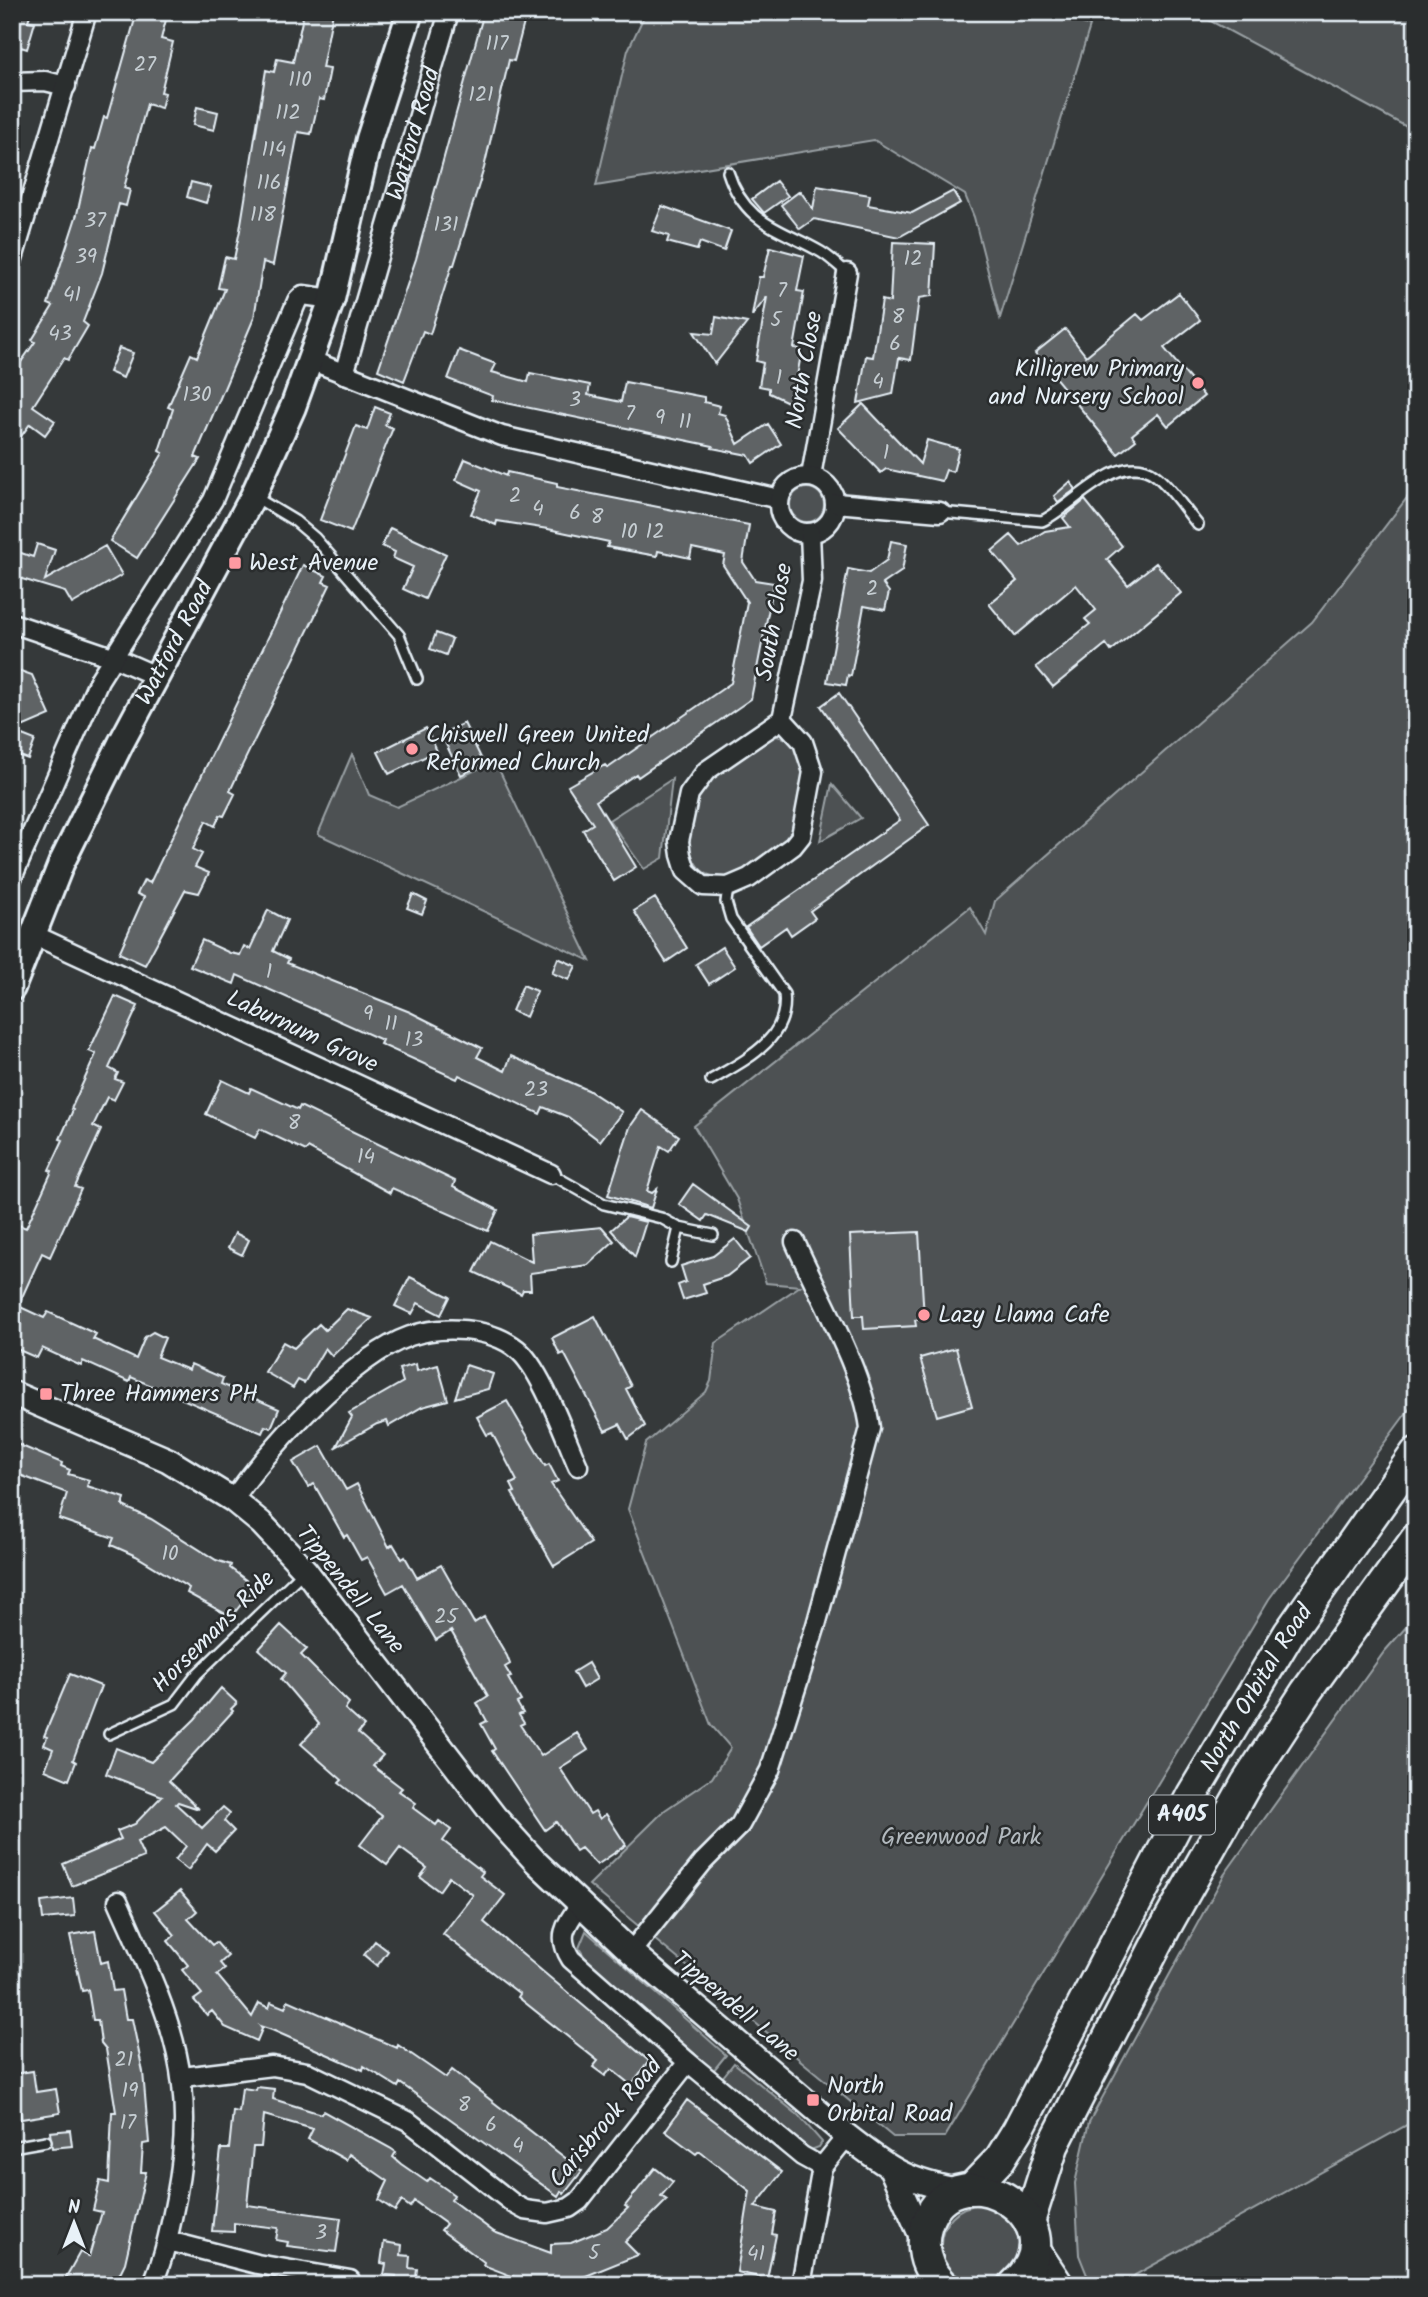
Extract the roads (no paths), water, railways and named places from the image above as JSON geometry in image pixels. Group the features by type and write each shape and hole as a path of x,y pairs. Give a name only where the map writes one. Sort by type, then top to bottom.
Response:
{"highway":[{"name":"North Orbital Road","path":"929,2268 934,2210 966,2190 1000,2159 1018,2130 1192,1795 1282,1644 1416,1453"},
{"name":"North Orbital Road","path":"1014,2285 1031,2261 1031,2232 1053,2146 1165,1928 1246,1784 1306,1692 1416,1539"},
{"path":"966,2190 989,2189 1006,2195 1020,2207 1031,2232"}],"main road":[{"name":"Watford Road","path":"12,988 61,864 156,676 253,496 310,360 332,299 369,139 410,12"}],"street":[{"path":"12,262 87,12"},
{"name":"Watford Road","path":"344,374 449,12"},
{"path":"12,82 45,81 66,86"},
{"name":"North Close","path":"811,476 847,273"},
{"name":"Watford Road","path":"12,878 99,680 213,500 297,301 303,295 332,299"},
{"path":"310,360 532,445 779,499"},
{"path":"811,476 831,489 836,503 831,520 826,526 810,533 793,530 786,524 779,508 779,499 794,479 811,476"},
{"path":"836,503 940,512"},
{"name":"South Close","path":"782,719 803,742 813,772 806,823 793,846 749,878 728,887 703,886 686,871 679,841 689,794 706,771 782,719 812,581 810,533"},
{"path":"12,623 115,658 156,676"},
{"name":"Laburnum Grove","path":"32,934 551,1174"},
{"path":"631,1952 703,1862 740,1825 770,1770 816,1625 870,1428 855,1379 795,1242"},
{"path":"233,1500 253,1473 334,1388 381,1352 408,1337 427,1331 479,1332 517,1349 540,1381 578,1466"},
{"name":"Tippendell Lane","path":"13,1394 133,1443 233,1500 261,1523 305,1570 495,1817 579,1906 847,2136 892,2171 916,2182 966,2190"},
{"path":"118,1901 161,1998 175,2040 183,2077 185,2143 168,2241 152,2285"},
{"path":"579,1906 563,1932 562,1941 571,1959 688,2062 802,2156 822,2167"},
{"name":"Carisbrook Road","path":"183,2077 272,2066 307,2072 408,2121 514,2204 547,2213 569,2208 579,2201 688,2062"},
{"path":"801,2285 822,2167 847,2136"},
{"name":"Tippendell Lane","path":"892,2171 929,2268"},
{"path":"1031,2232 1062,2285"},
{"path":"168,2241 257,2264 351,2280"}],"lane":[{"path":"728,172 739,195 754,215 781,234 823,253 847,273"},
{"path":"940,512 1042,521 1055,515 1106,475 1140,469 1155,475 1198,525"},
{"path":"253,496 295,521 315,538 399,635 417,679"},
{"path":"711,1080 759,1051 772,1038 785,1003 784,995 731,919 726,902 728,887"},
{"path":"551,1174 604,1204 661,1218 679,1228 713,1235"},
{"path":"671,1262 679,1228"},
{"name":"Horsemans Ride","path":"109,1734 174,1704 197,1674 305,1570"},
{"path":"12,2147 46,2141"}],"place":[{"name":"Killigrew Primary and Nursery School","path":"1198,383"},
{"name":"West Avenue","path":"235,563"},
{"name":"Chiswell Green United Reformed Church","path":"412,749"},
{"name":"Lazy Llama Cafe","path":"924,1315"},
{"name":"Three Hammers PH","path":"46,1394"},
{"name":"North Orbital Road","path":"813,2100"}],"park label":[{"name":"Greenwood Park","path":"961,1837"}]}
